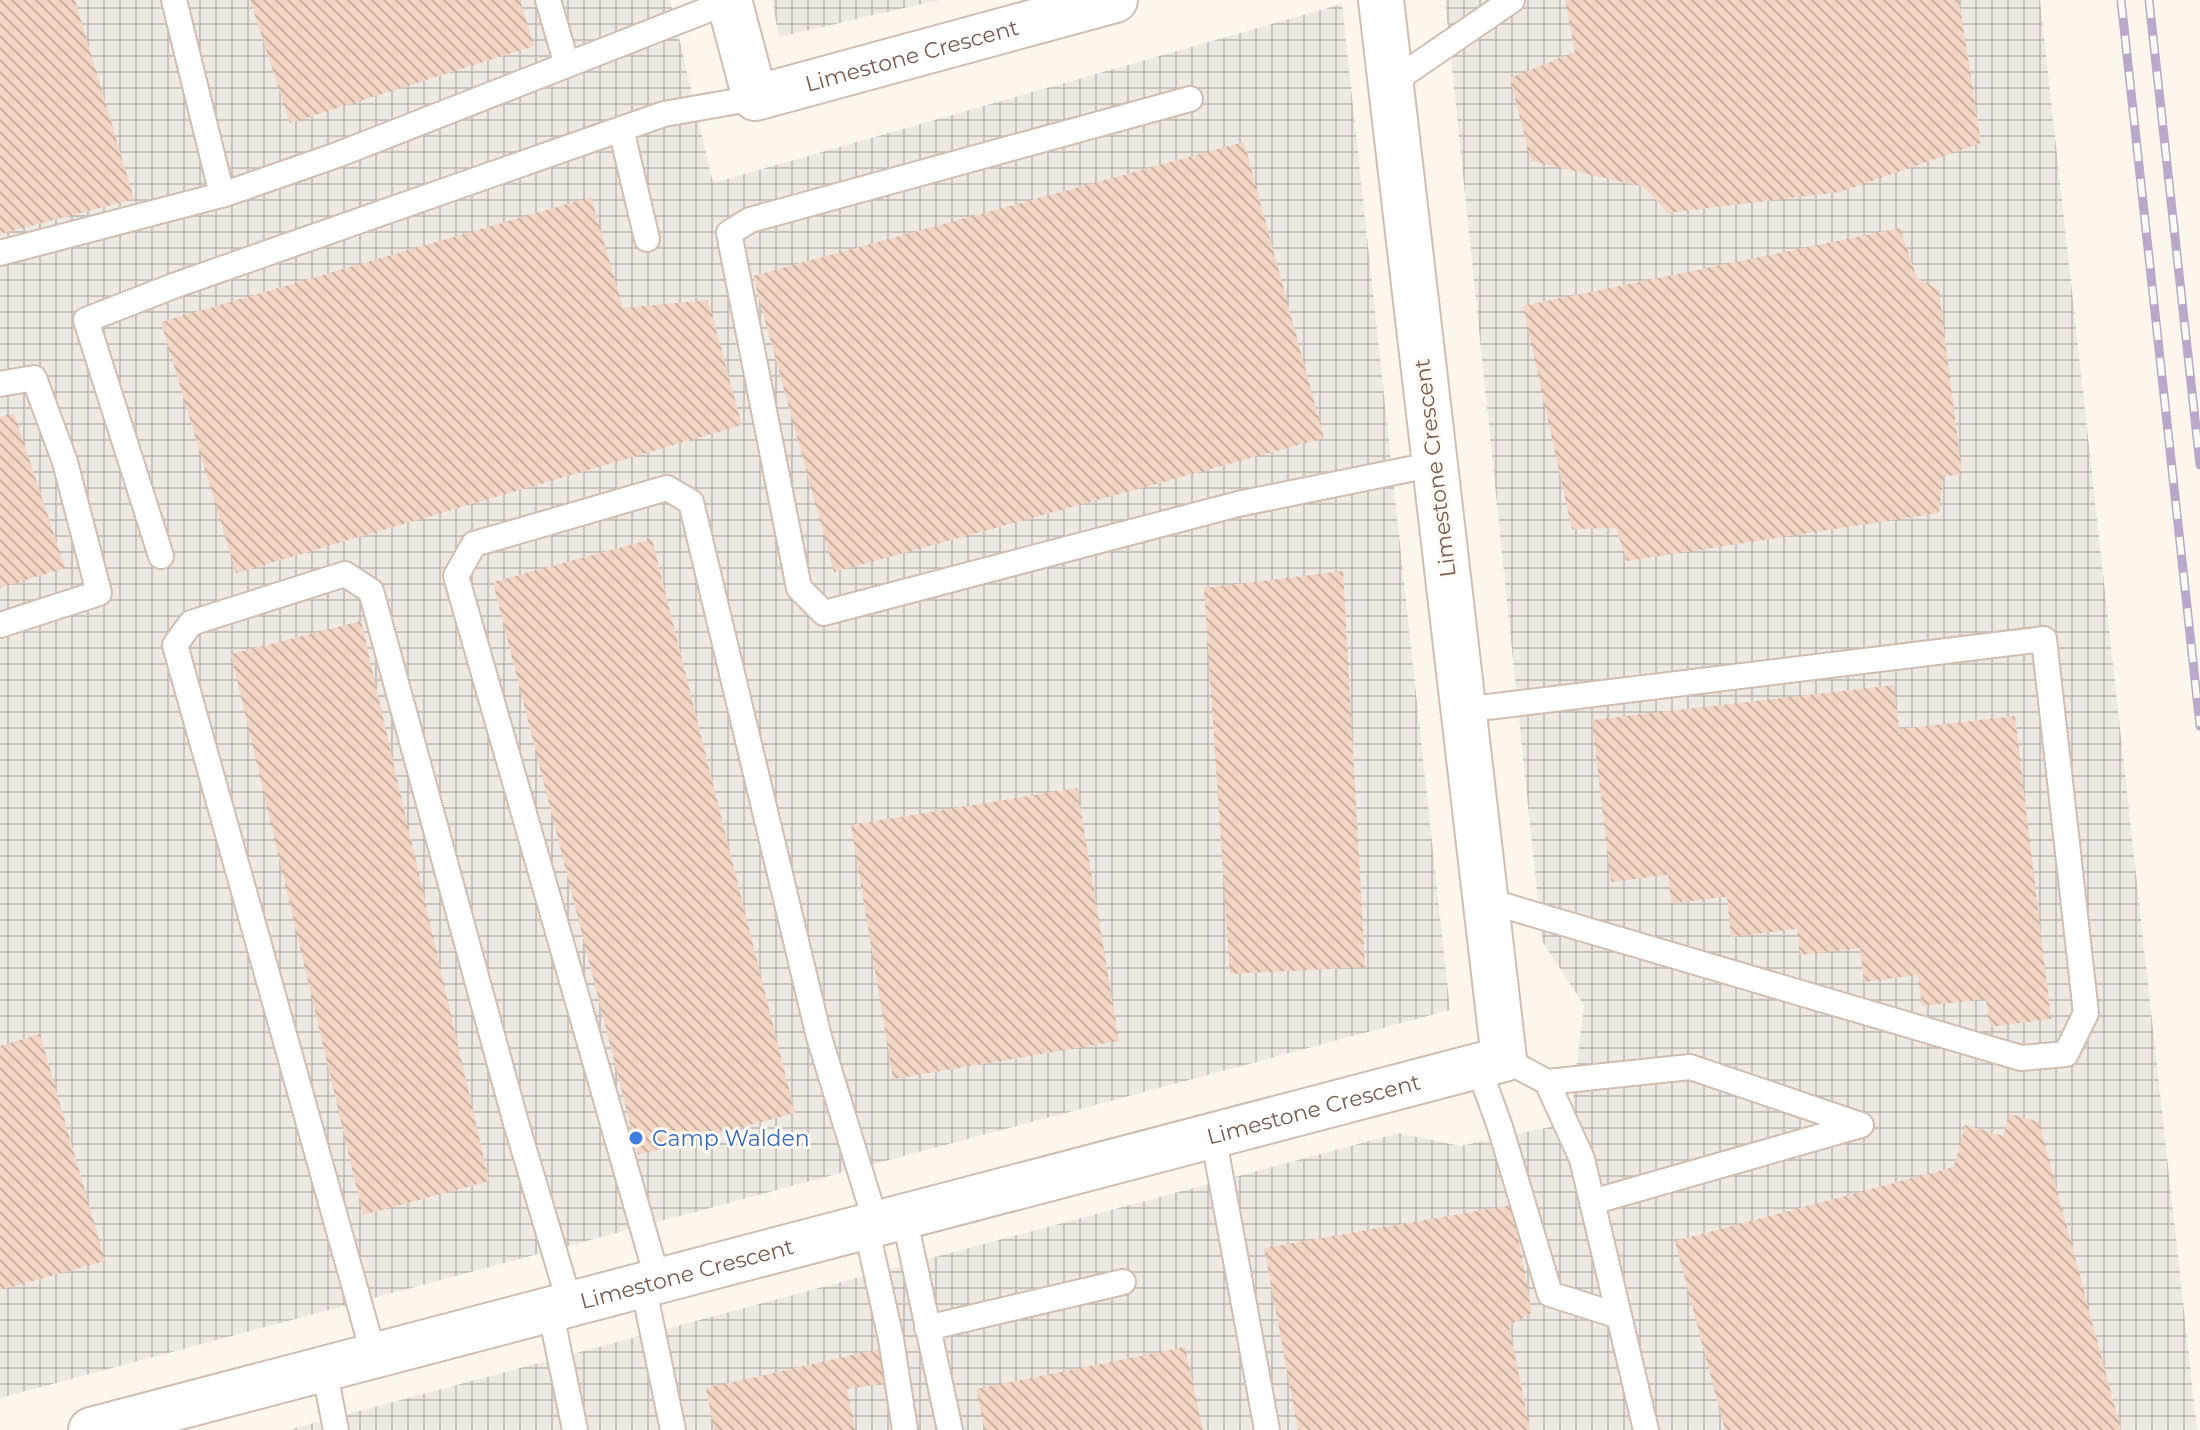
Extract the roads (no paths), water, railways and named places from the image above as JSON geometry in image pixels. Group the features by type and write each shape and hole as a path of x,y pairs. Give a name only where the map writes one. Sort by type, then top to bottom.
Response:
{"street":[{"name":"Limestone Crescent","path":"91,1430 1491,1062 1485,900 1381,0"},
{"path":"730,1 755,98"},
{"name":"Limestone Crescent","path":"755,98 1109,1"}],"lane":[{"path":"174,0 222,195"},
{"path":"548,0 567,65"},
{"path":"1391,83 1512,0"},
{"path":"0,253 222,195 337,155 730,1"},
{"path":"161,556 86,320 176,285 664,114 755,98"},
{"path":"1190,99 750,220 729,233 799,588 824,613 1238,504 1435,464"},
{"path":"621,129 647,239"},
{"path":"0,384 34,378 65,462 99,593 0,625"},
{"path":"673,1430 650,1283 456,576 474,544 667,488 691,502 819,1037 882,1222 927,1328 950,1430"},
{"path":"374,1356 175,645 191,623 345,574 371,591 516,1123 560,1307 575,1430"},
{"path":"1463,710 2044,639 2086,1013 2066,1054 2021,1058 1485,900"},
{"path":"1592,1202 1861,1125 1690,1067 1547,1082 1491,1062 1500,1127 1550,1294 1619,1316"},
{"path":"1547,1082 1582,1159 1646,1430"},
{"path":"1213,1135 1267,1430"},
{"path":"882,1222 891,1339 905,1430"},
{"path":"927,1328 1123,1282"},
{"path":"324,1369 336,1430"}],"railway":[{"path":"2121,0 2200,726"},
{"path":"2149,0 2200,465"}],"place":[{"name":"Camp Walden","path":"636,1138"}]}
